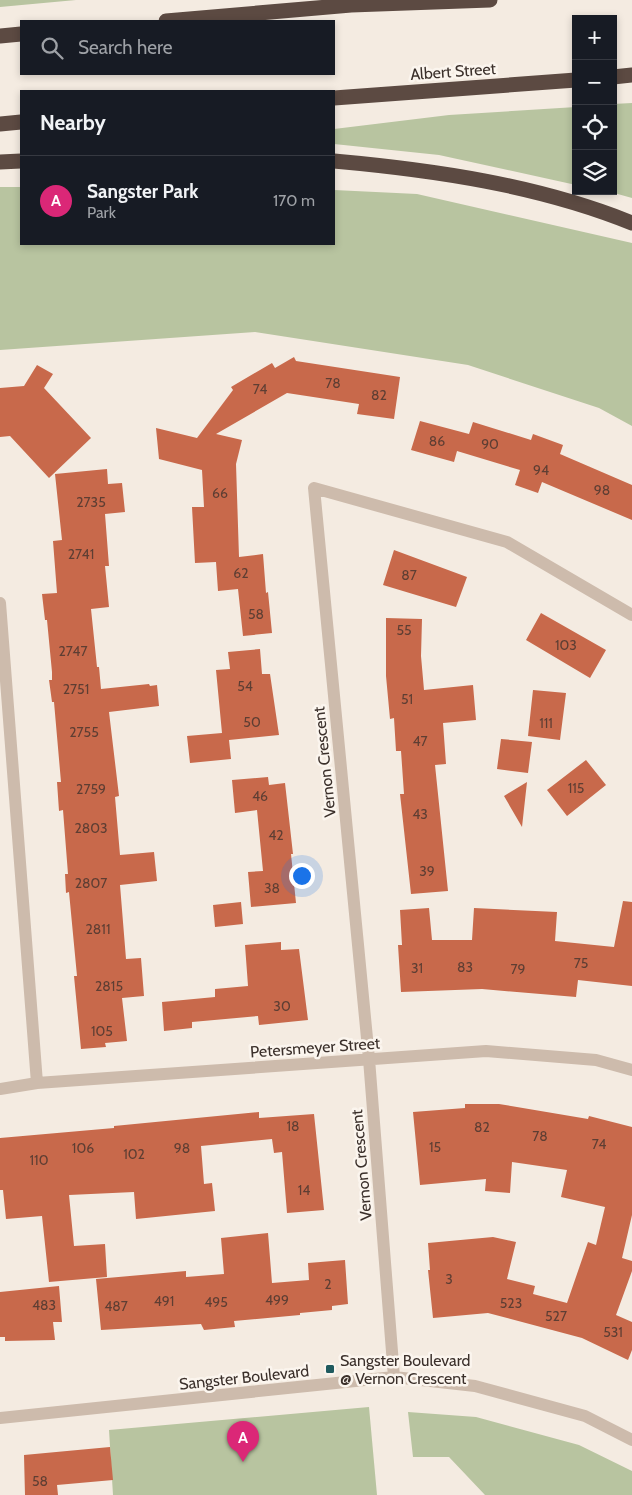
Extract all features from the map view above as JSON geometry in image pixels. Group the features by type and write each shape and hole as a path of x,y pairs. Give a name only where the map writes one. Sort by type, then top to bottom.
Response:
{"highway":[{"path":"351,5 366,0"},
{"path":"178,20 351,5 490,0"},
{"path":"0,36 20,34"},
{"path":"617,77 632,75"},
{"name":"Albert Street","path":"335,98 572,80"},
{"path":"0,124 20,122"},
{"path":"0,162 20,161"},
{"path":"335,161 423,169 594,208 632,223"}],"street":[{"name":"Vernon Crescent","path":"394,1377 369,1059 314,488 507,542 632,615"},
{"path":"0,603 37,1083"},
{"name":"Petersmeyer Street","path":"0,1089 37,1083 486,1051 596,1060 632,1070"},
{"name":"Sangster Boulevard","path":"0,1418 394,1377 484,1389 585,1416 632,1440"}],"green space":[{"path":"0,0 76,0 0,7"},
{"path":"632,103 632,198 617,194 617,104"},
{"path":"572,107 572,184 439,155 335,144 335,129 449,115"},
{"path":"0,187 20,187 20,245 335,245 335,190 417,194 632,243 632,426 599,408 468,365 255,332 0,350"},
{"path":"369,1407 377,1495 113,1495 109,1430"},
{"path":"408,1412 476,1417 579,1445 632,1471 632,1495 485,1495 449,1457 413,1457"}],"building":[{"path":"294,357 296,361 400,377 394,419 357,414 359,404 287,393 216,434 242,440 236,464 239,557 263,554 272,633 243,636 238,589 218,591 216,562 195,563 192,507 204,507 202,470 159,459 156,428 197,438 233,390 231,387 272,363 275,368"},
{"path":"37,365 53,374 44,388 91,438 49,478 10,436 0,437 0,388 24,386"},
{"path":"420,421 469,434 473,422 531,440 533,434 563,445 560,454 632,485 632,520 542,482 538,493 515,485 520,470 457,451 454,462 411,450"},
{"path":"107,469 108,484 122,483 125,512 105,514 109,566 105,566 109,607 91,609 97,667 99,667 101,689 149,684 150,686 157,685 159,706 109,712 119,796 115,797 120,855 154,852 157,881 120,885 126,959 141,958 144,996 122,998 127,1041 105,1043 106,1047 81,1049 74,976 77,976 69,892 66,893 65,874 68,874 63,810 59,811 57,782 61,782 54,702 52,702 49,680 52,680 52,672 47,620 45,620 42,594 57,593 53,541 62,540 55,474"},
{"path":"394,550 467,577 456,607 383,585"},
{"path":"541,613 606,650 590,678 526,640"},
{"path":"386,618 422,619 421,656 424,690 473,685 476,720 443,723 446,764 435,765 448,891 411,894 400,794 404,794 401,751 396,751 394,718 390,719 386,676"},
{"path":"260,649 262,674 270,674 279,735 229,740 231,759 190,763 187,736 222,733 216,670 230,669 228,652"},
{"path":"533,690 566,693 560,740 528,736"},
{"path":"501,739 532,742 528,773 497,769"},
{"path":"586,760 606,785 567,816 547,790"},
{"path":"268,777 269,785 285,783 296,903 251,907 248,872 263,871 257,810 235,813 232,780"},
{"path":"527,782 522,827 504,796"},
{"path":"623,901 632,902 632,986 578,980 576,997 482,989 401,992 398,945 402,945 400,910 429,908 432,940 472,940 474,908 557,912 555,941 614,947"},
{"path":"241,902 243,924 215,927 213,905"},
{"path":"281,942 281,950 299,949 308,1020 259,1025 258,1016 192,1022 192,1028 164,1031 162,1002 215,997 215,989 248,986 245,945"},
{"path":"465,1104 499,1104 588,1119 589,1116 632,1127 632,1215 622,1258 632,1261 632,1271 616,1315 632,1322 632,1350 628,1360 582,1338 488,1313 433,1318 428,1270 430,1270 428,1243 493,1237 516,1242 507,1279 535,1286 533,1294 567,1303 588,1242 596,1245 605,1207 561,1197 567,1170 512,1162 510,1193 485,1191 486,1179 420,1185 413,1112 465,1108"},
{"path":"259,1112 259,1118 314,1114 324,1210 287,1213 282,1152 274,1153 272,1139 201,1146 204,1184 212,1183 215,1211 136,1219 134,1192 69,1195 74,1246 105,1244 107,1277 49,1282 42,1216 6,1219 3,1190 0,1190 0,1138"},
{"path":"268,1233 272,1283 309,1280 308,1263 345,1260 348,1304 332,1306 332,1310 300,1313 300,1315 234,1321 235,1327 204,1330 201,1324 101,1330 96,1279 186,1271 186,1277 224,1274 221,1238"},
{"path":"59,1286 62,1322 53,1322 55,1340 5,1341 5,1337 0,1337 0,1292"},
{"path":"110,1447 113,1480 57,1485 58,1495 25,1495 24,1455"}],"place":[{"name":"Sangster Boulevard @ Vernon Crescent","path":"330,1369"},
{"name":"Sangster Park","path":"243,1462"}]}
